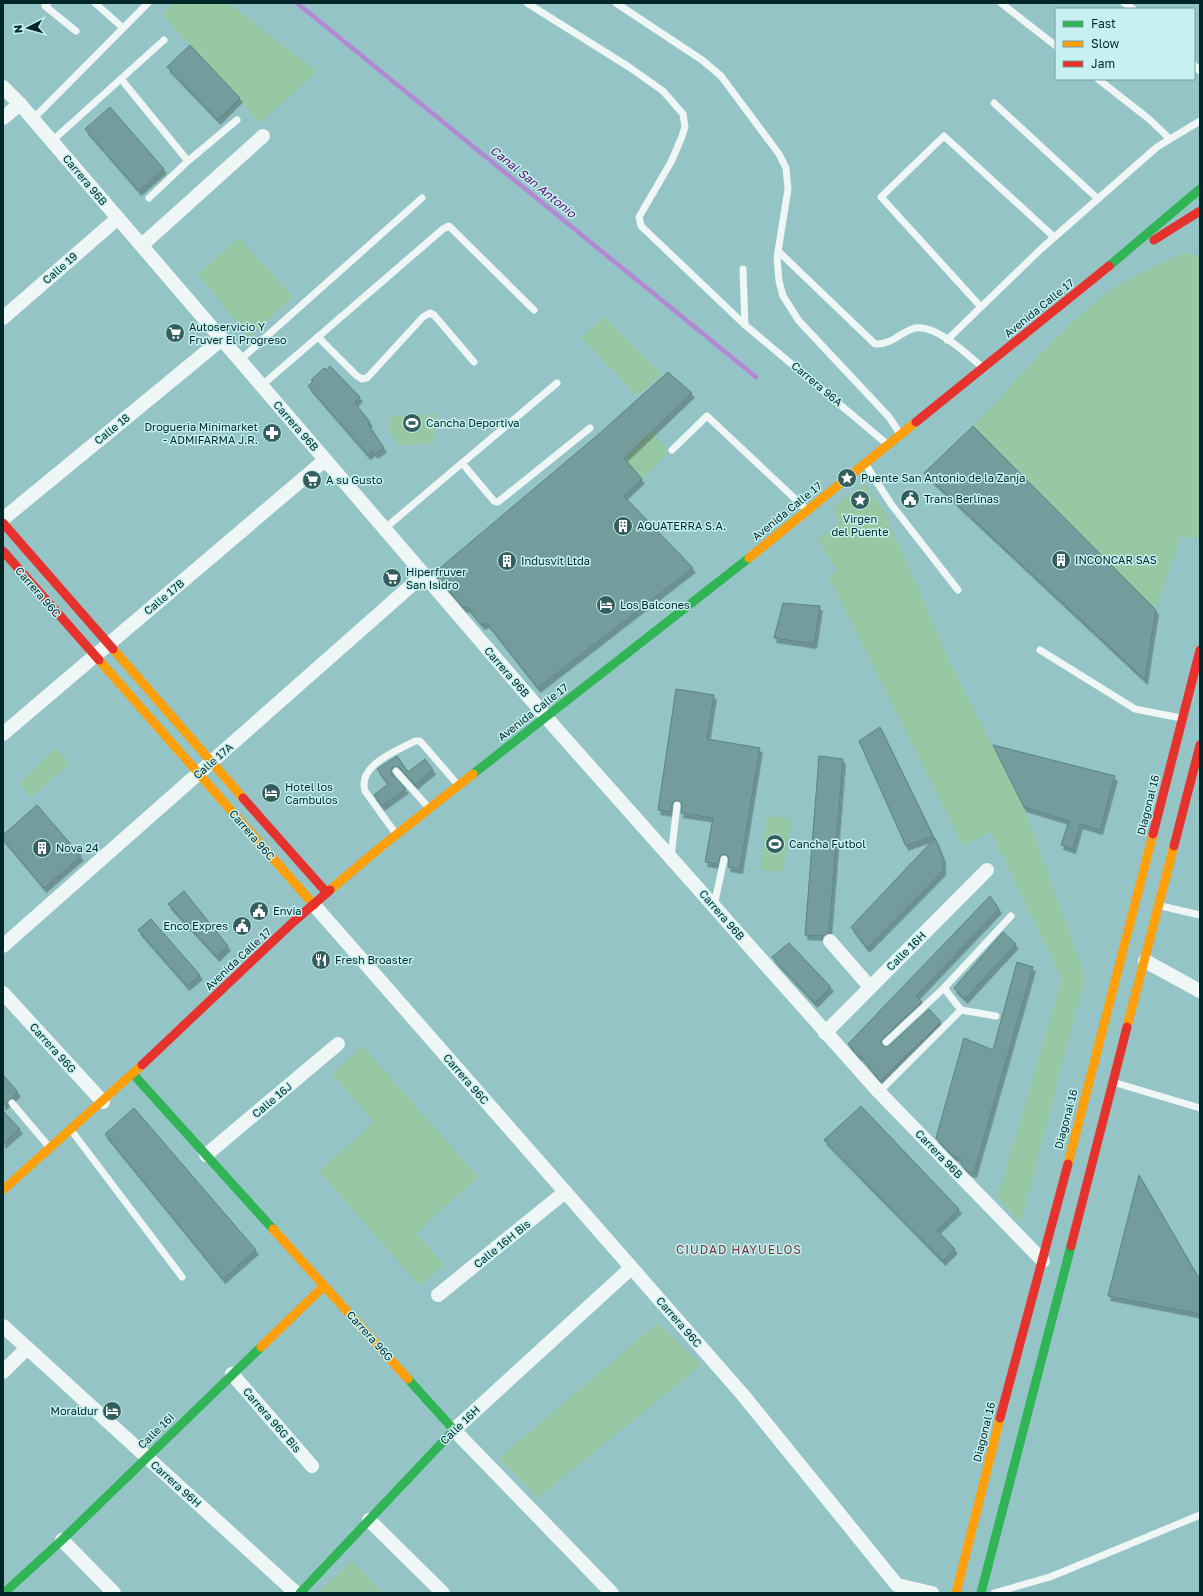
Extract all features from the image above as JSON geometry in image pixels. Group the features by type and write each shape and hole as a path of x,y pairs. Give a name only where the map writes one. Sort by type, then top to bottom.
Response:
{"main road":[{"name":"Avenida Calle 17","path":"3,1190 103,1102 327,893 397,834 807,510 1097,276 1200,189"},
{"name":"Avenida Calle 17","path":"1097,276 1200,211"},
{"name":"Carrera 96C","path":"3,523 327,893"},
{"name":"Carrera 96C","path":"3,552 314,905"},
{"name":"Diagonal 16","path":"956,1593 1018,1347 1043,1261 1200,650"},
{"path":"981,1593 1200,745"},
{"name":"Carrera 96G","path":"133,1074 454,1430"},
{"name":"Calle 16I","path":"4,1593 62,1540 324,1286"},
{"name":"Calle 16H","path":"300,1593 454,1430"}],"street":[{"name":"Carrera 96B","path":"3,87 20,104 142,245 261,386 546,717 825,1033 879,1092 1043,1261"},
{"path":"3,118 20,104"},
{"path":"142,245 263,136"},
{"name":"Calle 19","path":"3,318 118,218"},
{"name":"Calle 18","path":"3,519 222,339"},
{"name":"Calle 17B","path":"3,734 326,460"},
{"name":"Calle 17A","path":"3,946 423,575"},
{"name":"Calle 16H","path":"825,1033 987,870"},
{"name":"Carrera 96C","path":"314,905 743,1395 897,1585 932,1593"},
{"path":"830,942 870,987"},
{"path":"1145,961 1200,991"},
{"name":"Carrera 96G","path":"3,993 103,1102"},
{"name":"Calle 16J","path":"206,1155 338,1044"},
{"name":"Calle 16H Bis","path":"438,1295 565,1192"},
{"name":"Calle 16H","path":"454,1430 631,1268"},
{"name":"Carrera 96H","path":"3,1326 296,1593"},
{"path":"3,1372 27,1348"},
{"name":"Carrera 96G Bis","path":"232,1374 312,1466"},
{"name":"Carrera 96G","path":"454,1430 612,1593"},
{"path":"369,1520 443,1593"},
{"path":"62,1540 114,1593"}],"lane":[{"path":"95,3 123,28"},
{"path":"33,119 148,3"},
{"name":"Carrera 96A","path":"527,3 629,67 663,91 682,114 685,127 681,139 671,162 639,217 642,226 746,325 887,444"},
{"path":"616,3 702,60 721,76 779,154 786,168 788,189 778,251 779,281 784,296 799,322 889,417 900,434"},
{"path":"1001,3 1055,45"},
{"path":"44,4 76,31"},
{"path":"52,141 164,40"},
{"path":"121,79 188,161"},
{"path":"1099,80 1149,119 1170,139"},
{"path":"994,103 1098,199"},
{"path":"149,198 188,161 237,120"},
{"path":"948,340 1054,237 1157,148 1200,121"},
{"path":"981,307 881,197 944,136 1054,237"},
{"path":"240,360 422,198"},
{"path":"261,386 443,229 449,226 534,310"},
{"path":"778,251 875,344 882,344 912,329 921,327 937,332 983,368"},
{"path":"743,269 746,325"},
{"path":"318,337 357,376 362,379 367,378 423,317 430,313 434,315 474,362"},
{"path":"384,529 557,383"},
{"path":"672,450 707,416 807,510"},
{"path":"462,463 494,502 498,502 590,428"},
{"path":"865,463 890,504 958,590"},
{"path":"1040,650 1135,708 1183,718"},
{"path":"397,834 365,791 364,779 369,771 385,759 415,741 420,741 458,786"},
{"path":"396,771 429,809"},
{"path":"671,857 677,805"},
{"path":"714,906 724,859"},
{"path":"1159,905 1200,915"},
{"path":"886,1042 944,988 1011,916"},
{"path":"944,988 961,1010 996,1016"},
{"path":"879,1092 961,1010"},
{"path":"1114,1082 1200,1108"},
{"path":"12,1103 50,1149"},
{"path":"71,1130 182,1277"},
{"path":"994,1593 1050,1576 1200,1515"}],"green space":[{"path":"174,3 229,3 317,72 260,123 162,14"},
{"path":"239,238 293,297 249,337 198,274"},
{"path":"1184,253 1200,256 1200,535 1199,539 1181,536 1156,610 973,426 1052,342 1103,296 1112,289 1152,267"},
{"path":"605,317 662,374 637,396 581,337"},
{"name":"Cancha Deportiva","path":"436,414 433,444 399,445 389,430 390,416"},
{"path":"652,432 669,452 642,479 624,458"},
{"path":"865,484 884,511 953,669 1024,807 1085,977 1021,1222 997,1198 1062,980 991,832 963,846 828,576 838,571 817,540 838,524 833,507"},
{"path":"56,748 70,764 31,797 20,783"},
{"name":"Cancha Futbol","path":"767,816 791,819 783,872 760,870"},
{"path":"363,1046 478,1177 416,1233 444,1265 420,1286 319,1171 374,1122 332,1074"},
{"path":"658,1323 701,1365 538,1498 499,1458"},
{"path":"352,1561 382,1593 318,1593"}],"building":[{"path":"190,45 240,98 218,120 167,67"},
{"path":"110,107 164,169 139,191 85,129"},
{"path":"330,366 360,397 355,403 370,422 368,424 384,448 375,454 373,451 368,455 308,386 313,381 311,380 324,368 327,370"},
{"name":"Indusvit Ltda","path":"668,372 692,393 624,458 642,479 624,496 693,568 538,688 487,623 482,625 467,607 464,608 434,573 600,433"},
{"name":"INCONCAR SAS","path":"973,426 1156,610 1145,680 924,473"},
{"path":"783,603 820,606 814,644 774,638"},
{"path":"676,689 714,695 707,739 760,748 740,869 728,867 729,858 725,854 720,856 718,864 705,862 713,818 681,813 682,803 678,800 673,802 670,812 658,810"},
{"path":"880,727 933,836 906,846 859,741"},
{"path":"993,745 1115,776 1100,830 1080,824 1073,849 1061,845 1069,821 1024,807"},
{"path":"397,756 408,772 425,759 433,770 415,785 399,767 393,767 391,770 392,774 406,789 382,806 374,795 388,784 377,769"},
{"path":"819,756 843,759 829,933 823,936 805,935"},
{"name":"Nova 24","path":"37,805 81,856 44,888 3,839 3,835"},
{"path":"935,838 943,858 943,871 867,948 851,927"},
{"path":"184,891 228,946 217,957 168,904"},
{"path":"990,896 999,909 916,996 922,1002 883,1038 881,1043 885,1047 889,1046 929,1009 941,1022 880,1081 860,1055 859,1057 848,1044"},
{"path":"151,919 200,975 187,986 138,930"},
{"path":"1003,932 1016,944 965,999 954,988"},
{"path":"789,943 831,987 815,1003 772,957"},
{"path":"1017,962 1033,967 974,1173 967,1171 961,1164 962,1160 951,1154 936,1138 964,1038 993,1050"},
{"path":"3,1075 18,1092 3,1106"},
{"path":"861,1106 959,1209 937,1230 955,1249 943,1261 824,1140"},
{"path":"134,1108 256,1250 223,1279 105,1134"},
{"path":"3,1111 20,1129 3,1144"},
{"path":"1139,1175 1200,1280 1200,1314 1108,1296"}],"waterway":[{"name":"Canal San Antonio","path":"297,3 756,377"}],"traffic: fast":[{"path":"1109,266 1200,189"},
{"path":"473,774 749,558"},
{"path":"133,1074 273,1229"},
{"path":"981,1593 1071,1246"},
{"path":"4,1593 62,1540 261,1347"},
{"path":"300,1593 454,1430 408,1379"}],"traffic: slow":[{"path":"749,558 916,422"},
{"path":"113,649 243,798"},
{"path":"99,660 314,905"},
{"path":"330,890 382,846 473,774"},
{"path":"1068,1164 1153,834"},
{"path":"1127,1027 1174,846"},
{"path":"3,1190 142,1065"},
{"path":"273,1229 408,1379"},
{"path":"261,1347 324,1286"},
{"path":"956,1593 1000,1418"}],"traffic: jam":[{"path":"1154,240 1200,211"},
{"path":"916,422 1109,266"},
{"path":"3,523 113,649"},
{"path":"3,551 99,660"},
{"path":"1153,834 1200,650"},
{"path":"1174,846 1200,745"},
{"path":"243,798 327,893"},
{"path":"142,1065 291,924 330,890"},
{"path":"1071,1246 1127,1027"},
{"path":"1000,1418 1068,1164"}],"place":[{"name":"Autoservicio Y Fruver El Progreso","path":"175,333"},
{"name":"Cancha Deportiva","path":"412,423"},
{"name":"Drogueria Minimarket - ADMIFARMA J.R.","path":"272,433"},
{"name":"Puente San Antonio de la Zanja","path":"847,478"},
{"name":"A su Gusto","path":"312,480"},
{"name":"Trans Berlinas","path":"910,499"},
{"name":"Virgen del Puente","path":"860,500"},
{"name":"AQUATERRA S.A.","path":"623,526"},
{"name":"INCONCAR SAS","path":"1061,560"},
{"name":"Indusvit Ltda","path":"507,561"},
{"name":"Hiperfruver San Isidro","path":"392,578"},
{"name":"Los Balcones","path":"606,605"},
{"name":"Hotel los Cambulos","path":"271,793"},
{"name":"Cancha Futbol","path":"775,844"},
{"name":"Nova 24","path":"42,848"},
{"name":"Envia","path":"259,911"},
{"name":"Enco Expres","path":"242,926"},
{"name":"Fresh Broaster","path":"321,960"},
{"name":"Moraldur","path":"112,1411"}],"district":[{"name":"CIUDAD HAYUELOS","path":"739,1250"}]}
